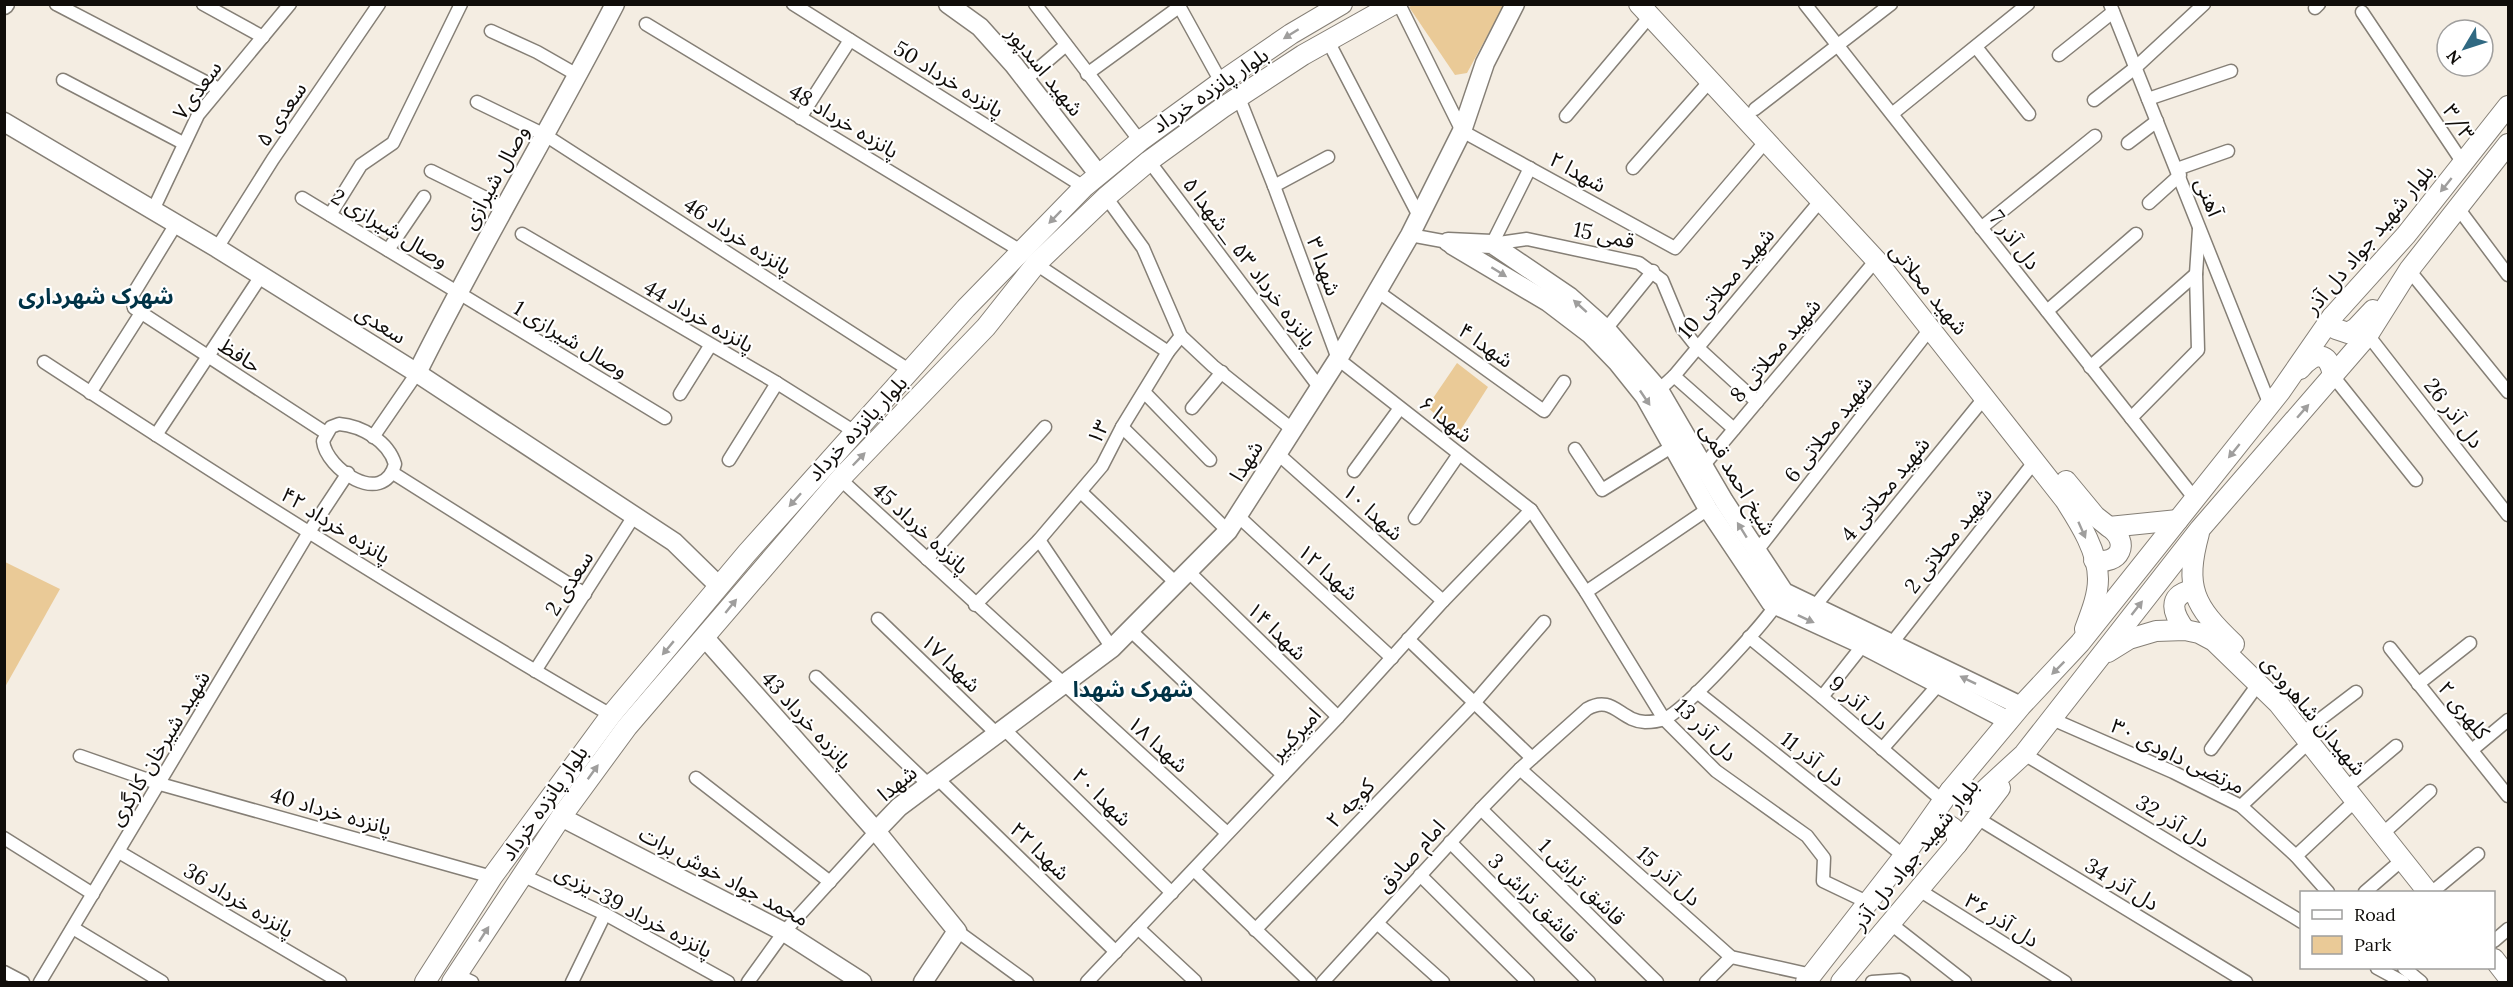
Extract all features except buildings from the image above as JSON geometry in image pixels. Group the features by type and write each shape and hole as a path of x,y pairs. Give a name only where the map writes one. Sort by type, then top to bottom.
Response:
{"main road":[{"name":"بلوار پانزده خرداد","path":"425,982 492,877 611,715 719,586 909,369 1021,251 1092,181 1140,141 1221,82 1291,34 1342,4"},
{"name":"بلوار پانزده خرداد","path":"460,980 522,875 627,727 840,479 986,327 1036,264 1106,197 1149,161 1239,98 1328,41 1394,4"},
{"name":"شهید محلاتی","path":"1649,8 1710,81 1876,260 2066,500 2082,527 2098,578 2095,601 2080,643"},
{"name":"شهید محلاتی","path":"1649,8 1755,109 1905,275 2076,493 2095,516 2109,527"},
{"name":"بلوار شهید جواد دل آذر","path":"1809,979 1917,839 2005,709 2080,643 2275,398 2332,317 2406,235 2508,106"},
{"path":"2332,317 2332,324 2336,329 2348,333 2356,328 2406,274 2508,144"},
{"path":"1947,796 1967,801 1975,799 2024,754 2200,529 2368,335 2406,274"},
{"path":"2275,398 2312,357 2319,355 2326,359 2331,366 2333,376"},
{"path":"2109,527 2178,520"},
{"path":"2094,560 2104,562 2113,559 2120,552 2121,542 2117,533 2109,527"},
{"path":"2185,630 2173,610 2175,600 2182,592 2192,590 2191,572 2200,529"},
{"name":"شهیدان شاهرودی","path":"2192,590 2203,610 2220,631 2265,674 2309,735 2354,791 2402,860 2435,891"},
{"name":"شهیدان شاهرودی","path":"2098,658 2129,639 2156,631 2185,630 2199,633 2214,641 2309,735"},
{"name":"بلوار شهید جواد دل آذر","path":"1841,982 1957,844 2024,754"},
{"name":"شهیدان شاهرودی","path":"2354,791 2389,828 2435,891"},
{"path":"1917,839 1933,824 1940,821 1949,823 1957,832 1957,844"}],"street":[{"path":"56,4 219,89"},
{"path":"203,4 263,37"},
{"name":"سعدی۷","path":"153,210 198,115 290,4"},
{"name":"سعدی ۵","path":"217,248 273,159 379,4"},
{"path":"330,215 361,165 393,143 461,4"},
{"name":"وصال شیرازی","path":"417,373 457,292 579,76 615,4"},
{"name":"پانزده خرداد 50","path":"793,4 849,40 1092,181"},
{"name":"شهید اسدپور","path":"948,4 980,27 1026,80 1092,181"},
{"path":"1035,4 1140,141"},
{"path":"1399,4 1462,131"},
{"name":"شهدا","path":"876,831 899,807 1112,648 1183,578 1233,523 1338,359 1410,235 1462,131 1485,63 1515,4"},
{"name":"دل آذر 7","path":"1805,4 2195,499"},
{"path":"1755,109 1891,4"},
{"path":"1892,114 2028,4"},
{"path":"2094,100 2135,68 2204,4"},
{"path":"1087,74 1178,6 1221,82"},
{"path":"1566,116 1649,8"},
{"path":"2059,55 2111,8"},
{"name":"آهنی","path":"2111,8 2200,225 2275,398"},
{"name":"۳/۳","path":"2362,12 2463,164"},
{"name":"پانزده خرداد 48","path":"646,24 1021,251"},
{"path":"491,31 537,52 579,76"},
{"path":"800,118 849,40"},
{"path":"1328,41 1419,216"},
{"path":"1026,80 1065,45"},
{"path":"1976,47 2028,114"},
{"path":"2148,99 2231,71"},
{"path":"63,80 183,143"},
{"path":"1634,168 1710,81"},
{"name":"شهدا ۳","path":"1239,98 1338,359"},
{"name":"پانزده خرداد 46","path":"477,102 545,135 909,369"},
{"path":"2128,143 2157,121"},
{"name":"سعدی","path":"4,122 217,248 417,373 674,542 719,586"},
{"name":"شهدا ۲","path":"1462,131 1675,248 1766,141"},
{"path":"1981,228 2094,136"},
{"path":"2148,203 2178,172 2228,151"},
{"path":"1274,186 1328,157"},
{"name":"پانزده خرداد ۵۳ _شهدا ۵","path":"1149,161 1319,387"},
{"path":"1492,244 1530,168"},
{"path":"431,171 504,207"},
{"path":"388,250 424,197"},
{"path":"1106,197 1143,248 1181,336 1292,429"},
{"name":"وصال شیرازی 2","path":"302,198 457,292"},
{"name":"شهید محلاتی 10","path":"1659,390 1821,200"},
{"path":"2458,207 2508,275"},
{"path":"90,393 138,310 132,296 176,224"},
{"path":"2131,418 2198,350 2196,274 2200,225"},
{"name":"پانزده خرداد 44","path":"522,234 710,346 777,383 855,432"},
{"path":"2047,311 2136,234"},
{"name":"شیخ احمد قمی","path":"1410,235 1448,243 1492,244 1570,297 1606,329 1708,509 1771,603 1780,599 1815,606 1892,643 2005,709"},
{"name":"قمی 15","path":"1492,244 1527,239 1640,263 1662,280 1682,328 1697,347 1757,402"},
{"name":"شیخ احمد قمی","path":"1448,243 1548,302 1622,357 1659,390 1756,552 1780,599 1939,684 2005,709"},
{"name":"شهید محلاتی 8","path":"1704,465 1876,260"},
{"path":"1036,264 1168,352"},
{"path":"1606,329 1653,272"},
{"path":"2090,367 2196,274"},
{"path":"2406,274 2508,392"},
{"path":"156,435 261,276"},
{"name":"شهدا ۴","path":"1377,291 1545,411 1564,382"},
{"name":"وصال شیرازی 1","path":"457,292 665,418"},
{"name":"حافظ","path":"138,310 326,433"},
{"name":"شهید محلاتی 6","path":"1756,552 1930,329"},
{"name":"دل آذر 26","path":"2368,335 2508,515"},
{"name":"۱۳","path":"975,605 1039,540 1102,465 1122,427 1168,352 1181,336"},
{"path":"680,394 710,346"},
{"name":"شهدا ۶","path":"1338,359 1531,510"},
{"name":"پانزده خرداد ۴۲","path":"44,362 309,532 611,715"},
{"path":"1192,408 1222,372"},
{"path":"373,437 417,373"},
{"path":"1674,375 1734,429"},
{"path":"2333,376 2416,480"},
{"path":"729,460 777,383"},
{"path":"1144,392 1210,460"},
{"name":"شهید محلاتی 4","path":"1815,606 1985,397"},
{"path":"1354,471 1400,408"},
{"path":"339,424 358,428 373,437 389,449 395,464 393,473 379,485 370,485 348,473 327,457 322,441 331,427 339,424"},
{"path":"927,559 1045,427"},
{"name":"شهدا ۱۲","path":"1122,427 1392,658"},
{"path":"1575,449 1602,490 1673,446"},
{"name":"شهدا ۱۰","path":"1277,453 1443,601"},
{"path":"1415,518 1460,454"},
{"name":"شهید محلاتی 2","path":"1892,643 2035,461"},
{"name":"شهید شیرخان کارگری","path":"40,982 309,532 348,473"},
{"path":"393,473 585,594"},
{"name":"پانزده خرداد 45","path":"840,479 1064,685"},
{"name":"شهدا ۱۴","path":"1081,492 1183,578 1338,717"},
{"path":"1586,592 1708,509"},
{"name":"امیرکبیر","path":"1087,982 1531,510"},
{"name":"دل آذر 13","path":"1531,510 1586,592 1664,719 1716,771 1808,836 1824,858 1822,881 1869,903"},
{"name":"سعدی 2","path":"535,671 634,516"},
{"path":"1039,540 1112,648"},
{"path":"1664,719 1697,692 1749,638 1780,599"},
{"name":"شهدا ۱۷","path":"878,620 1000,731"},
{"name":"کوچه ۲","path":"1255,930 1474,703 1544,622"},
{"path":"1130,630 1283,775"},
{"name":"پانزده خرداد 43","path":"705,638 876,831 957,931"},
{"name":"دل آذر 9","path":"1749,638 1882,749 1947,796"},
{"path":"1408,639 1532,758"},
{"path":"2418,684 2470,643"},
{"path":"1822,697 1863,645"},
{"name":"کلهری ۲","path":"2390,648 2508,796"},
{"name":"شهدا ۲۲","path":"816,677 1116,951"},
{"path":"2211,749 2259,683"},
{"path":"1882,749 1939,684"},
{"name":"شهدا ۱۸","path":"1064,685 1227,833"},
{"name":"دل آذر 11","path":"1697,692 1904,856"},
{"path":"2241,806 2309,735 2356,692"},
{"name":"امام صادق","path":"1323,982 1481,809 1520,769 1587,709 1597,703 1605,703 1629,718 1645,722 1664,719"},
{"name":"۳۰ مرتضی داودی","path":"2052,719 2173,772 2241,806 2296,856 2327,891"},
{"path":"2472,750 2508,720"},
{"name":"شهدا ۲۰","path":"1000,731 1172,893"},
{"path":"2296,856 2396,746"},
{"name":"دل آذر 32","path":"2024,754 2300,921"},
{"name":"پانزده خرداد 40","path":"80,756 160,784 492,877"},
{"name":"دل آذر 15","path":"1520,769 1731,957 1809,979"},
{"path":"696,778 830,882"},
{"path":"2389,828 2430,791"},
{"name":"قاشق تراش 1","path":"1481,809 1657,982"},
{"name":"محمد جواد خوش برات","path":"561,817 784,932 862,982"},
{"name":"دل آذر 34","path":"1977,819 2246,982"},
{"path":"748,982 784,932 876,831"},
{"path":"4,838 93,894"},
{"name":"قاشق تراش 3","path":"1450,842 1589,982"},
{"name":"پانزده خرداد 36","path":"118,852 340,982"},
{"path":"2435,891 2478,854"},
{"path":"2366,891 2402,860"},
{"path":"1194,870 1310,982"},
{"name":"پانزده خرداد 39-یزدی","path":"522,875 605,914 728,982"},
{"path":"1420,875 1528,982"},
{"name":"دل آذر ۳۶","path":"1918,890 2065,982"},
{"path":"572,982 605,914"},
{"path":"1377,923 1443,982"},
{"path":"1891,924 1965,982"},
{"path":"73,928 162,982"},
{"path":"1138,928 1195,981"},
{"path":"2495,939 2508,929"},
{"path":"923,982 957,931 1027,982"},
{"path":"1706,982 1731,957"},
{"path":"2405,969 2421,982"},
{"path":"4,972 23,982"},
{"path":"2384,973 2403,982"},
{"path":"1872,982 1900,980 1904,982"}],"green space":[{"path":"1414,4 1504,5 1467,73 1455,75 1409,7"},
{"path":"1457,363 1488,387 1458,434 1427,407"},
{"path":"5,562 60,589 5,687"}],"district":[{"name":"شهرک شهرداری","path":"96,296"},
{"name":"شهرک شهدا","path":"1133,689"}]}
